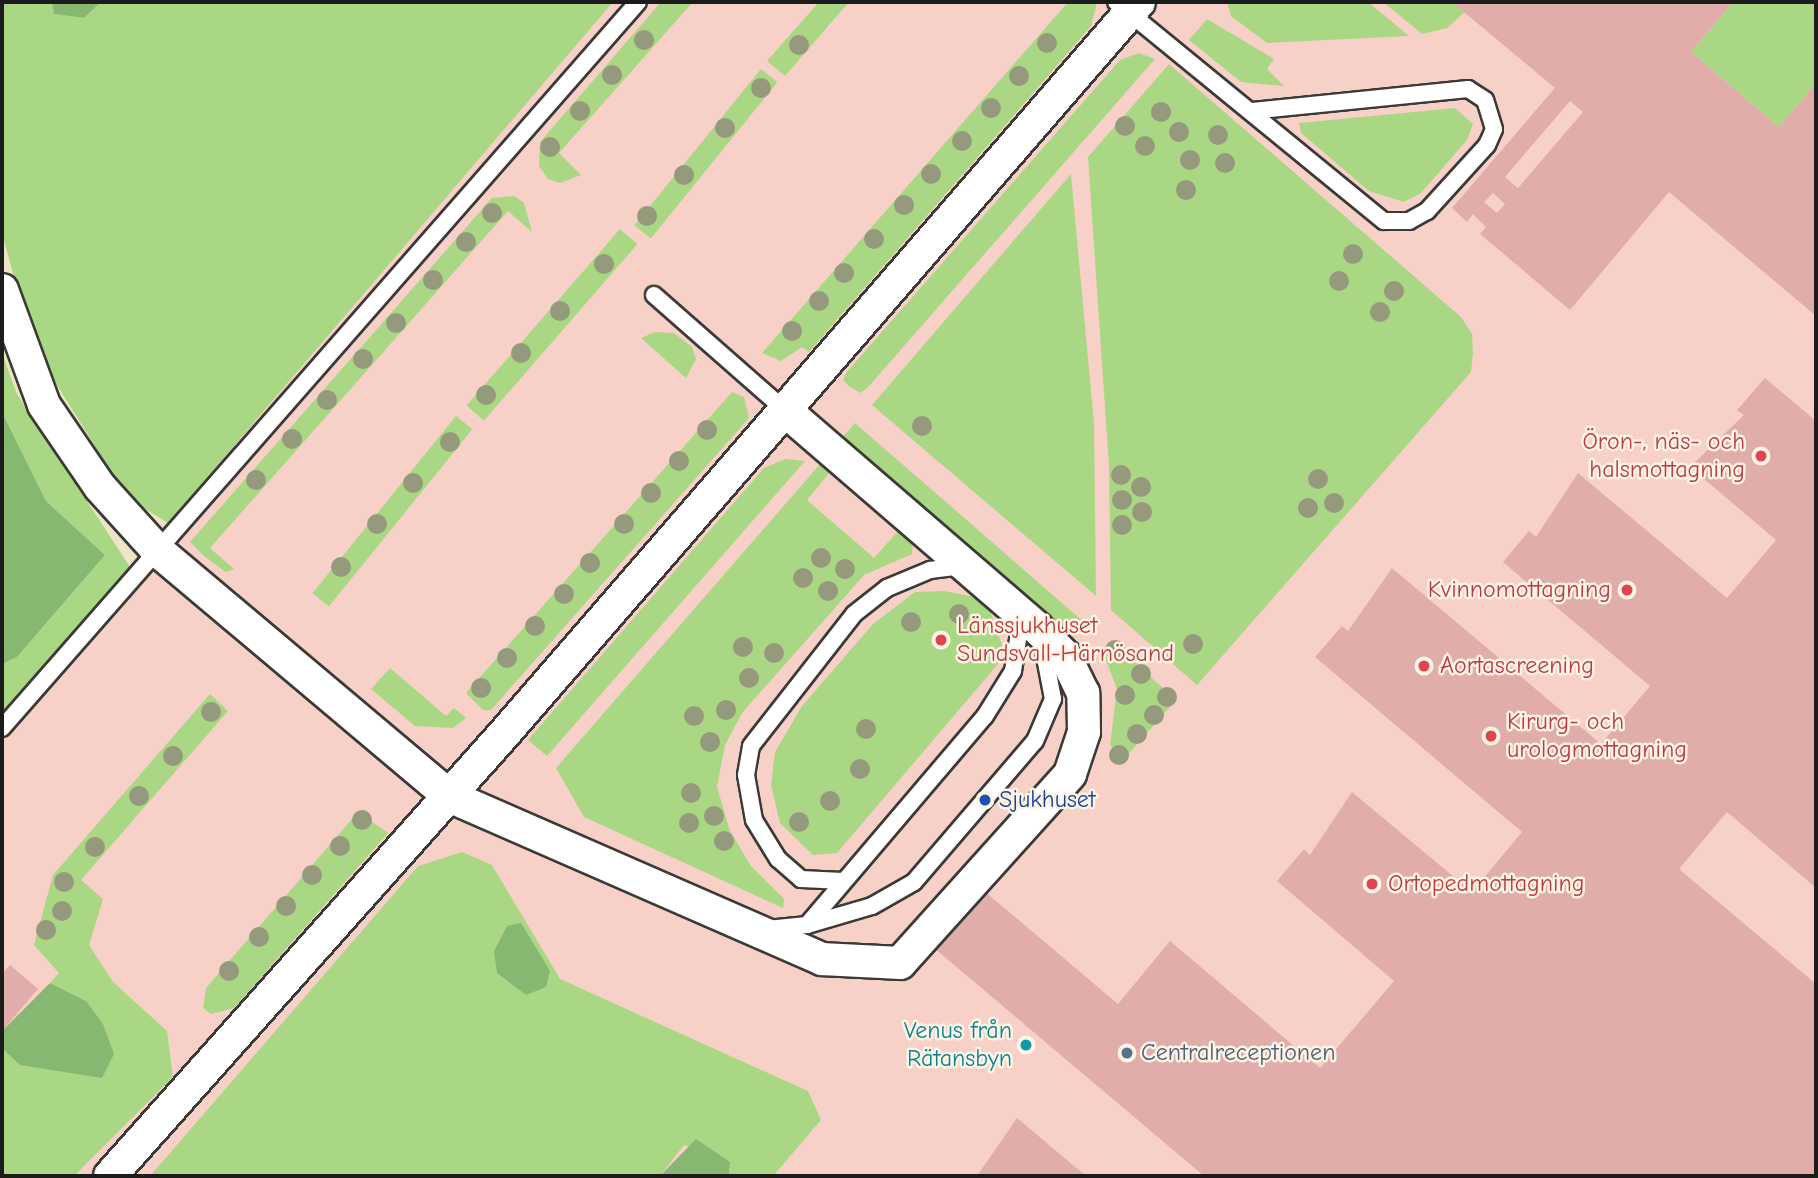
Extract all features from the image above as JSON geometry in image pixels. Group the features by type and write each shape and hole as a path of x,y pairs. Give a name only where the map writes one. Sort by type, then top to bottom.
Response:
{"street":[{"path":"110,1176 449,796 786,411 1128,5"},
{"path":"2,290 44,405 100,487 157,550 449,796 822,959 900,963 923,945 1070,774 1084,732 1083,694 1065,656 1037,626 970,565 786,411"}],"lane":[{"path":"2,728 638,2"},
{"path":"1128,5 1250,111 1384,221 1409,222 1427,211 1487,145 1494,129 1485,100 1468,89 1250,111"},
{"path":"654,295 786,411"},
{"path":"843,881 801,879 778,859 754,820 746,775 751,746 854,614 887,588 919,575 970,565"},
{"path":"807,925 985,716 1013,671 1018,632 1009,601"},
{"path":"753,930 807,925 872,906 914,882 1035,741 1053,699 1037,626"}],"shaded area":[{"name":"Länssjukhuset Sundsvall-Härnösand","path":"613,2 1816,2 1816,1176 2,1176 2,712"}],"green space":[{"path":"2,2 52,2 55,14 84,18 101,2 613,2 168,523 139,505 110,470 33,347 2,233"},
{"path":"52,2 101,2 84,18 54,14"},
{"path":"661,2 693,2 559,153 581,175 560,183 548,179 539,166 540,142"},
{"path":"819,2 849,2 785,76 767,61"},
{"path":"1068,2 1097,3 1091,26 809,352 802,347 781,361 762,353"},
{"path":"1227,2 1368,2 1409,36 1267,43 1231,16"},
{"path":"1383,2 1452,2 1465,12 1447,28 1422,34"},
{"path":"1733,2 1816,2 1816,83 1779,127 1691,52"},
{"path":"1207,19 1274,59 1267,69 1284,86 1241,82 1189,40"},
{"path":"1139,53 1155,59 869,386 861,393 850,387 843,380 846,373 1120,60"},
{"path":"1169,64 1461,317 1472,334 1473,353 1471,372 1197,685 1111,610 1109,466 1088,157"},
{"path":"761,69 777,82 651,238 635,225"},
{"path":"1455,108 1473,124 1467,140 1421,193 1404,202 1369,191 1301,133 1299,123"},
{"path":"1071,174 1094,424 1096,596 872,405"},
{"path":"514,196 524,203 532,232 508,211 210,548 234,569 226,572 205,557 190,542 492,198"},
{"path":"620,229 637,244 484,421 466,406"},
{"path":"655,332 674,333 692,347 696,359 686,378 641,338"},
{"path":"2,353 17,394 130,567 2,712 2,664 17,657 105,555 46,501 2,412"},
{"path":"732,392 744,397 749,418 491,710 483,710 466,693"},
{"path":"2,412 46,501 105,555 17,657 2,664"},
{"path":"456,416 472,429 329,606 313,593"},
{"path":"855,423 1086,624 1074,637 843,437"},
{"path":"785,459 805,461 547,756 528,740 764,468"},
{"path":"821,463 830,472 807,500 874,558 898,531 913,543 912,554 864,575 742,713 725,745 717,787 730,831 751,866 784,899 783,908 584,817 556,768"},
{"path":"944,591 975,597 990,610 1003,648 998,664 837,853 813,855 780,823 771,785 775,752 802,706 873,624 915,592"},
{"path":"1113,643 1176,700 1125,758 1110,745 1117,689 1104,655"},
{"path":"390,668 446,716 454,708 466,718 453,728 415,726 371,689"},
{"path":"210,694 228,711 81,880 103,899 89,945 113,982 167,1031 173,1077 74,1176 2,1176 2,1048 86,1001 50,983 59,973 34,945 53,875"},
{"path":"358,812 388,833 234,1008 211,1014 203,1008 206,988"},
{"path":"462,852 492,865 560,979 808,1091 821,1120 773,1176 729,1176 730,1162 684,1145 660,1176 150,1176 418,866"},
{"path":"521,923 550,971 546,987 526,995 497,973 494,951 507,926"},
{"path":"50,983 86,1001 103,1024 114,1054 102,1078 20,1065 2,1048 3,1030"},
{"path":"696,1139 730,1162 729,1176 660,1176"}],"building":[{"path":"1452,2 1733,2 1691,52 1779,127 1816,83 1816,316 1669,192 1570,310 1480,234 1486,227 1473,214 1467,222 1452,208 1555,88","holes":["1570,101 1583,112 1518,188 1505,177","1493,193 1505,204 1497,213 1484,202"]},
{"path":"1765,378 1816,421 1816,888 1727,812 1679,869 1816,984 1816,1176 1204,1176 934,948 983,890 1118,1004 1170,941 1320,1068 1394,981 1277,881 1304,849 1310,855 1352,792 1472,892 1522,832 1315,657 1342,626 1348,631 1392,568 1601,744 1650,686 1503,562 1529,531 1536,537 1578,473 1727,598 1776,540 1690,467 1744,415 1737,410"},
{"path":"10,965 38,989 3,1030 2,974"},
{"path":"1017,1118 1086,1176 977,1176"}],"place":[{"name":"Öron-, näs- och halsmottagning","path":"1761,456"},
{"name":"Kvinnomottagning","path":"1627,590"},
{"name":"Länssjukhuset Sundsvall-Härnösand","path":"941,640"},
{"name":"Aortascreening","path":"1424,666"},
{"name":"Kirurg- och urologmottagning","path":"1491,736"},
{"name":"Sjukhuset","path":"985,800"},
{"name":"Ortopedmottagning","path":"1372,884"},
{"name":"Venus från Rätansbyn","path":"1026,1045"},
{"name":"Centralreceptionen","path":"1127,1053"}]}
